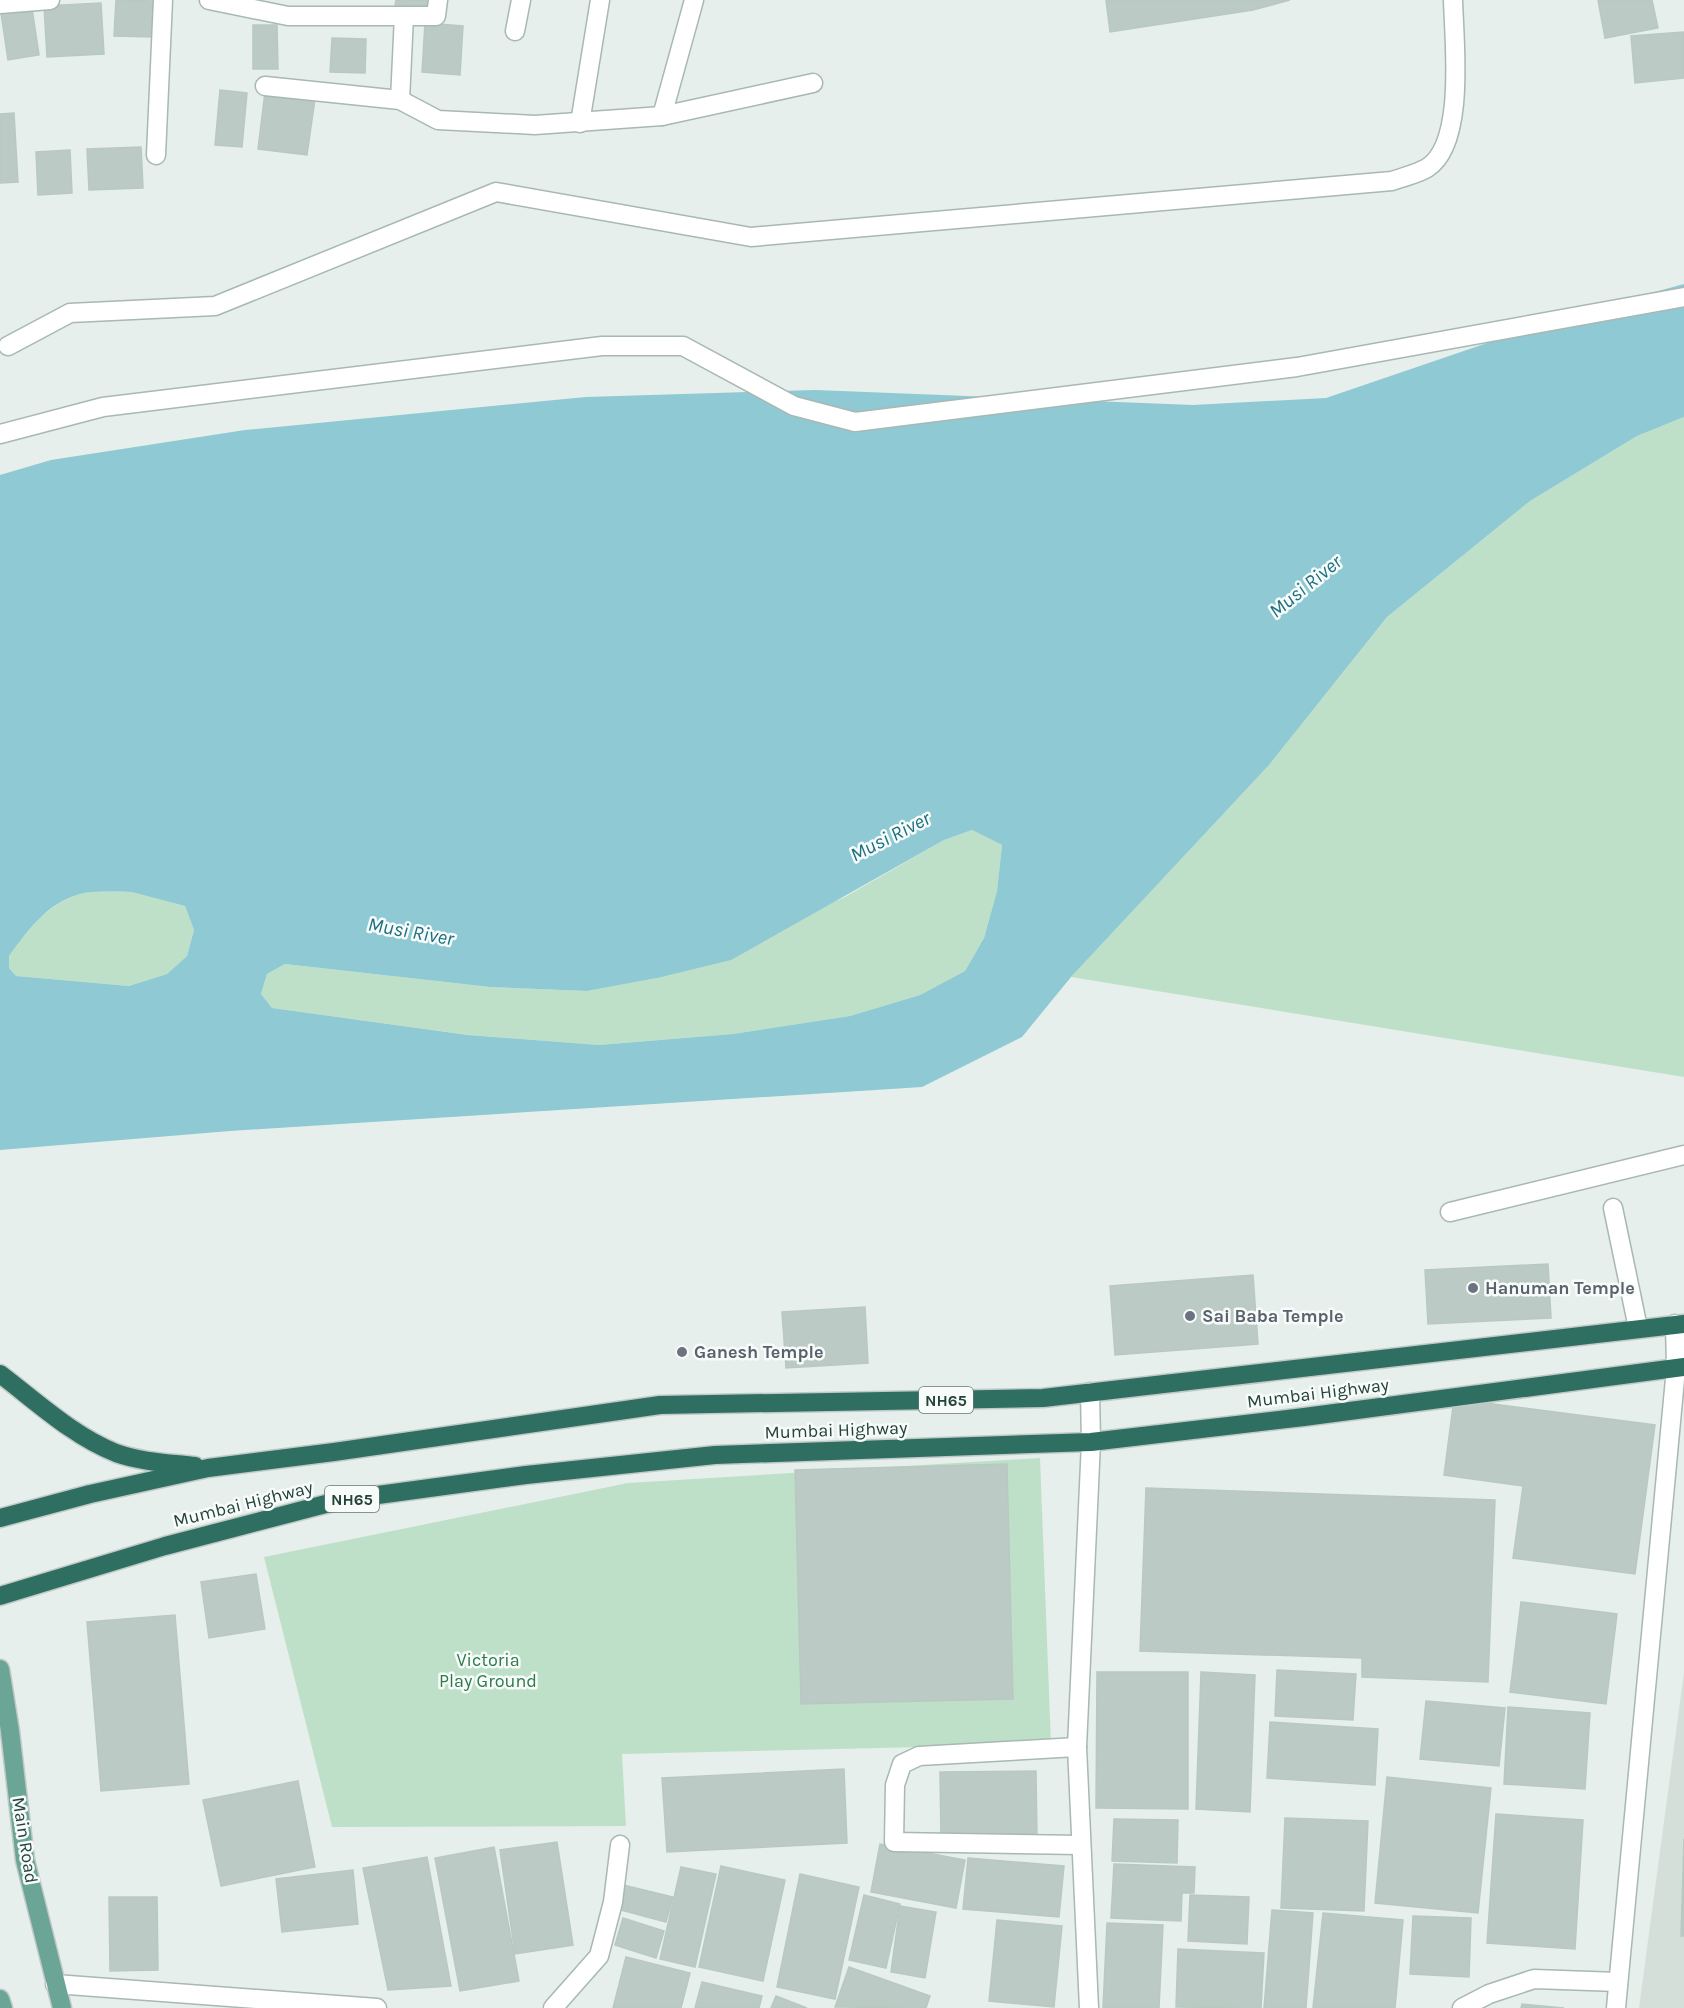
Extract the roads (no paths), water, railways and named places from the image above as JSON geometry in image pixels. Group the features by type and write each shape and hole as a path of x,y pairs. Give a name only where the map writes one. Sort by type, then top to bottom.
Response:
{"highway":[{"name":"Mumbai Highway","path":"0,1518 90,1494 208,1468 660,1405 1043,1398 1679,1324"},
{"name":"Mumbai Highway","path":"0,1596 165,1546 342,1500 526,1475 715,1455 1091,1442 1680,1368"},
{"name":"NH65","path":"0,1374 53,1416 90,1440 117,1453 139,1459 208,1468"}],"main road":[{"name":"Main Road","path":"0,1669 10,1731 25,1860 62,2008"},
{"path":"0,1999 3,2008"}],"street":[{"path":"2,3 50,0"},
{"path":"156,155 163,0"},
{"path":"208,0 288,16 436,16 438,0"},
{"path":"515,31 521,0"},
{"path":"580,123 600,0"},
{"path":"662,116 694,0"},
{"path":"9,346 70,313 215,306 496,192 751,237 1392,181 1428,167 1447,145 1455,102 1453,0"},
{"path":"400,100 404,16"},
{"path":"266,86 400,100 438,120 535,125 662,116 813,83"},
{"path":"0,434 103,406 602,346 683,346 794,406 855,422 1297,367 1684,297"},
{"path":"1450,1212 1684,1155"},
{"path":"1613,1208 1638,1328"},
{"path":"1616,2008 1680,1368 1679,1324"},
{"path":"1089,2008 1077,1747 1091,1442 1090,1392"},
{"path":"1077,1747 919,1756 902,1764 895,1785 894,1842 1080,1845"},
{"path":"553,2008 599,1956 613,1902 620,1845"},
{"path":"1462,2008 1490,1994 1534,1979 1618,1982"},
{"path":"55,1984 377,2008"}],"water":[{"name":"Musi River","path":"1684,284 1684,417 1637,436 1530,501 1387,617 1269,765 1071,977 1022,1037 922,1087 230,1131 0,1150 0,475 51,460 245,430 586,397 815,390 1193,405 1326,398 1563,317","holes":["972,830 1002,845 997,891 984,938 965,971 920,995 850,1016 733,1034 599,1045 468,1035 272,1008 261,994 267,974 285,964 490,987 587,991 657,978 731,960 944,840","132,892 185,906 194,930 187,956 167,974 129,986 16,976 9,968 9,956 23,937 46,912 56,905 83,893"]}],"place":[{"name":"Hanuman Temple","path":"1473,1288"},
{"name":"Sai Baba Temple","path":"1190,1316"},
{"name":"Ganesh Temple","path":"682,1352"}],"park label":[{"name":"Victoria Play Ground","path":"488,1670"}]}
